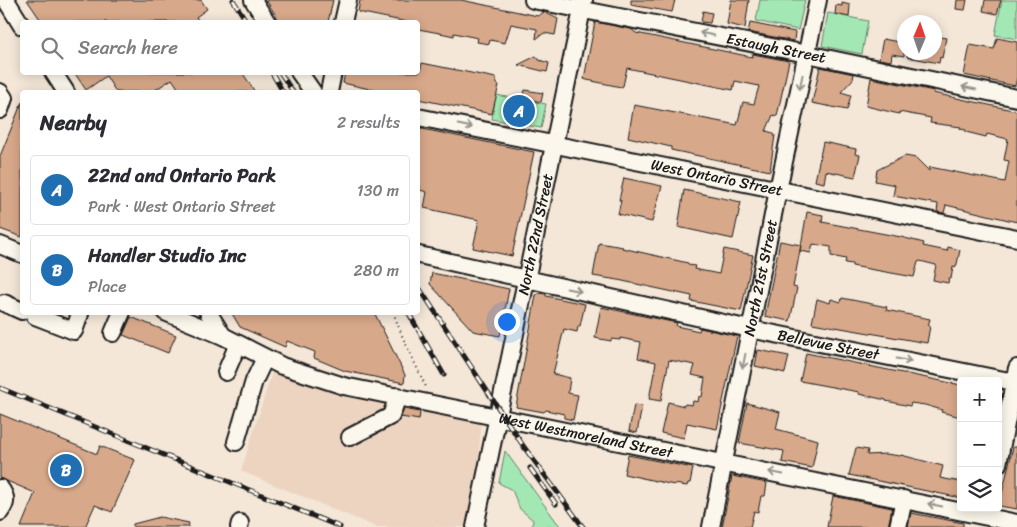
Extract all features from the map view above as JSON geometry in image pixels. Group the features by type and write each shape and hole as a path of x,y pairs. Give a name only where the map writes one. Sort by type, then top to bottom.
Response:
{"street":[{"path":"6,0 20,23"},
{"path":"253,0 266,20"},
{"path":"343,20 348,0"},
{"name":"Estaugh Street","path":"533,0 583,5 1017,98"},
{"name":"North 21st Street","path":"711,527 818,0"},
{"name":"North 22nd Street","path":"475,527 583,5"},
{"path":"55,75 65,90"},
{"path":"301,75 312,90"},
{"path":"329,90 332,75"},
{"path":"0,92 4,98 0,110"},
{"name":"West Ontario Street","path":"420,116 1017,238"},
{"path":"0,245 20,253"},
{"name":"Bellevue Street","path":"420,255 750,329 1016,375"},
{"path":"4,303 20,309"},
{"path":"35,315 74,331 80,315"},
{"path":"113,333 121,315"},
{"name":"West Westmoreland Street","path":"172,315 223,336 282,366 344,386 1017,523"},
{"path":"210,315 223,336"},
{"path":"226,372 238,344"},
{"path":"236,442 254,381 265,358"},
{"path":"1002,444 1016,375"},
{"path":"350,437 392,416 398,396"},
{"path":"0,488 6,497 5,506 0,512"},
{"path":"898,527 904,499"}],"path":[{"path":"394,315 431,403"}],"shaded area":[{"path":"273,369 481,425 476,496 469,527 376,527 241,471"}],"green space":[{"path":"760,0 805,0 798,30 756,21"},
{"path":"1002,0 1017,0 1017,39 995,35"},
{"path":"828,13 868,21 862,54 822,46"},
{"path":"496,95 546,104 541,128 492,119"},
{"path":"505,451 561,527 532,527 533,520 520,509 512,490 499,483"}],"building":[{"path":"27,0 201,0 207,9 196,17 198,20 41,20"},
{"path":"266,0 333,0 328,20 279,20"},
{"path":"360,0 461,0 538,16 544,12 558,19 555,35 544,33 536,39 537,29 511,24 505,43 490,40 489,44 477,42 478,38 454,33 454,36 420,29 420,20 397,20 358,12"},
{"path":"631,0 675,0 672,12 631,5"},
{"path":"731,0 749,0 745,28 727,24"},
{"path":"957,0 967,0 965,10 956,9"},
{"path":"985,0 1001,0 997,14 983,11"},
{"path":"842,3 850,5 849,17 835,14 836,5 842,6"},
{"path":"703,11 712,13 710,23 701,22"},
{"path":"595,22 631,29 636,33 752,57 753,54 789,61 777,116 773,115 766,131 775,135 770,171 671,150 671,147 628,137 634,105 737,125 743,102 754,104 759,86 735,81 733,90 627,68 623,86 621,87 584,79"},
{"path":"750,23 795,32 794,41 748,32"},
{"path":"942,37 946,38 942,58"},
{"path":"997,38 1017,42 1017,77 1015,86 964,75 970,45 994,49"},
{"path":"883,39 897,42 897,55 892,54 891,61 879,59"},
{"path":"536,56 539,60 549,63 547,72 518,65"},
{"path":"923,60 940,60 939,63"},
{"path":"422,63 496,78 499,85 492,114 420,99 420,90 374,90 343,83 344,75 420,75"},
{"path":"820,67 854,74 853,79 841,92 851,95 847,110 812,103"},
{"path":"76,75 244,75 254,90 180,90 172,79 155,90 115,90 106,76 86,90"},
{"path":"871,78 1017,111 1017,222 946,205 944,213 937,212 938,204 893,196 895,185 875,181 877,170 905,156 916,158 929,171 930,167 1005,182 1009,161 1004,160 1008,139 987,134 986,137 966,132 966,130 960,129 961,127 930,123 931,118 899,112 899,114 866,106"},
{"path":"525,90 543,93 541,102 532,100 527,103 523,98"},
{"path":"20,107 20,236 0,229 0,156"},
{"path":"420,128 534,152 512,256 473,248 479,220 424,208 427,192 420,190"},
{"path":"823,142 856,149 855,154 860,155 855,177 826,171 824,183 815,181"},
{"path":"624,178 662,186 652,222 618,214"},
{"path":"684,190 741,202 733,239 678,227"},
{"path":"807,212 823,215 822,222 901,237 924,243 923,246 947,251 948,247 960,250 957,264 955,268 953,267 951,279 949,278 948,283 933,280 936,265 920,261 918,262 914,277 852,266 852,264 845,263 846,259 831,256 831,247 813,244 811,253 800,251"},
{"path":"780,241 801,245 793,287 797,288 790,321 765,316"},
{"path":"599,243 688,263 688,265 695,266 694,269 719,274 724,249 753,255 741,311 691,301 692,296 593,276"},
{"path":"432,273 509,289 500,336 473,331 430,284"},
{"path":"539,293 585,304 577,332 564,329 553,374 570,378 568,393 578,395 573,420 564,418 564,414 516,407 536,295"},
{"path":"842,298 887,307 886,310 930,319 927,343 812,323 817,299 830,303 831,299 841,302"},
{"path":"601,307 677,323 676,326 699,331 700,328 737,336 717,429 687,423 684,438 661,433 668,402 684,406 685,404 692,405 693,401 698,402 699,396 702,397 705,378 692,375 695,365 669,360 661,401 649,399 656,362 638,358 641,342 620,338 620,340 611,339 611,341 595,338"},
{"path":"233,315 375,315 405,375 404,383 345,371 314,358 315,352 287,341 285,347 240,327"},
{"path":"131,317 176,335 168,353 123,335"},
{"path":"758,350 789,356 785,373 755,366"},
{"path":"806,353 957,384 957,416 925,405 911,403 910,406 859,394 859,392 800,381"},
{"path":"747,403 780,412 776,429 818,440 812,468 782,462 784,451 739,443"},
{"path":"634,405 642,406 637,433 629,431"},
{"path":"404,409 420,412 419,420 401,417"},
{"path":"0,414 97,454 100,446 135,460 112,512 95,505 85,527 21,527 35,493 0,478"},
{"path":"1013,447 1017,447 1017,509 1002,506 1002,493"},
{"path":"856,448 868,450 867,455 901,455 943,466 940,478 957,481 957,497 849,475"},
{"path":"628,455 693,468 690,483 687,486 674,485 624,474"},
{"path":"732,476 767,483 765,496 761,496 758,512 754,511 750,527 722,527"},
{"path":"833,496 892,508 888,527 827,527"},
{"path":"911,513 963,523 963,527 908,527"},
{"path":"160,517 189,523 188,527 133,527 133,524"}],"railway":[{"path":"233,0 246,20"},
{"path":"273,75 282,90"},
{"path":"282,75 292,90"},
{"path":"420,289 524,447 583,527"},
{"path":"410,315 444,375"},
{"path":"0,388 340,527"},
{"path":"530,468 556,504"}],"place":[{"name":"22nd and Ontario Park","path":"519,111"},
{"name":"Handler Studio Inc","path":"66,470"}]}
